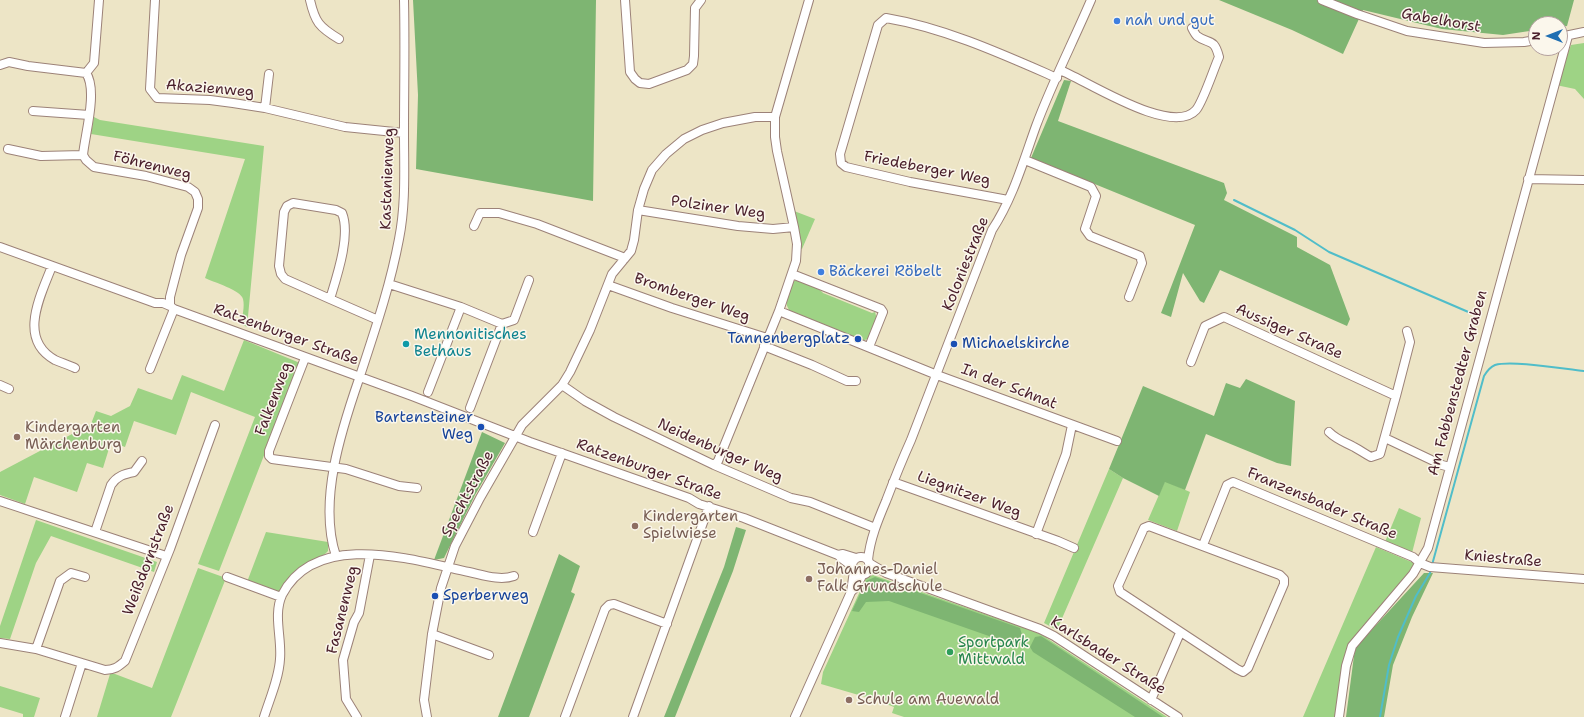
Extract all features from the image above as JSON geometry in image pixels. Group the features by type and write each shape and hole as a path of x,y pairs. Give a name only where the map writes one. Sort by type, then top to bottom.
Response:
{"street":[{"path":"0,65 9,62 28,66 86,73 90,70 94,63 99,0"},
{"name":"Akazienweg","path":"154,0 150,89 157,98 210,100 265,108 345,127 404,133"},
{"path":"310,0 314,17 325,31 339,38"},
{"name":"Kastanienweg","path":"336,556 332,545 329,506 336,457 359,377 389,284 400,238 404,199 404,0"},
{"path":"625,0 630,72 635,80 640,83 649,84 687,70 693,64 694,8 701,0"},
{"path":"714,465 718,461 779,311 796,261 797,244 794,227 776,151 775,117 809,0"},
{"name":"Koloniestraße","path":"863,560 866,545 870,540 937,375 992,230 1002,214 1025,160 1036,126 1091,0"},
{"name":"Gabelhorst","path":"1322,0 1407,31 1484,43 1528,41"},
{"name":"Friedeberger Weg","path":"1008,200 910,182 846,167 841,163 840,154 878,25 886,18 904,21 960,39 1058,74"},
{"path":"1058,74 1154,114 1184,118 1192,114 1199,106 1219,57 1217,49 1212,42 1196,36 1192,28"},
{"path":"1568,35 1584,32"},
{"name":"Am Fabbenstedter Graben","path":"1339,717 1346,666 1352,646 1413,574 1428,548 1528,179 1559,56"},
{"path":"8,149 41,156 83,155 89,115 91,85 86,73"},
{"name":"Akazienweg","path":"265,108 269,74"},
{"path":"33,111 89,115"},
{"path":"516,435 522,425 562,385 580,353 612,274 630,251 634,240 638,210 644,189 652,170 666,154 684,139 702,130 723,123 755,117 775,117"},
{"name":"Föhrenweg","path":"83,155 94,167 146,176 188,187 195,192 198,199 198,208 181,256 170,297 172,307"},
{"path":"1025,160 1091,187 1096,196 1085,229 1090,236 1140,256 1142,262 1129,297"},
{"path":"1528,179 1584,180"},
{"path":"330,299 343,251 345,220 342,213 336,210 294,203 287,206 284,212 279,266 281,274 285,279 330,299 378,320"},
{"name":"Polziner Weg","path":"638,210 738,226 773,229 794,227"},
{"path":"474,226 480,213 499,213 537,224 625,258"},
{"name":"Ratzenburger Straße","path":"0,247 155,303 172,307 305,358 709,506 838,555 843,554 863,560"},
{"path":"52,266 36,312 34,325 35,336 44,350 54,359 75,368"},
{"path":"792,274 881,309 883,312 869,347"},
{"path":"389,284 460,307 502,324 514,320 529,280"},
{"name":"Bromberger Weg","path":"608,285 672,308 767,338"},
{"path":"150,369 172,307"},
{"path":"428,392 460,307"},
{"path":"779,311 937,375"},
{"name":"Aussiger Straße","path":"1191,362 1205,326 1224,317 1396,396"},
{"path":"470,408 502,324"},
{"path":"1329,432 1335,438 1357,448 1371,457 1380,454 1410,342 1407,331"},
{"path":"764,346 847,381 856,381"},
{"name":"Falkenweg","path":"305,358 269,451 269,456 272,459 334,469"},
{"name":"In der Schnat","path":"937,375 1117,441"},
{"path":"0,385 9,389"},
{"name":"Neidenburger Weg","path":"562,385 580,398 614,417 714,465 791,498 810,502 875,528"},
{"name":"Weißdornstraße","path":"0,643 36,649 105,670 112,670 125,661 170,549 215,425"},
{"name":"In der Schnat","path":"1058,477 1066,454 1072,425"},
{"name":"Spechtstraße","path":"427,717 424,700 432,634 441,588 455,546 480,498 516,435"},
{"path":"1385,438 1450,468"},
{"name":"Ratzenburger Straße","path":"533,532 562,453"},
{"path":"95,532 111,485 115,480 125,474 134,472 142,461"},
{"path":"334,469 346,469 399,486 416,488"},
{"name":"Liegnitzer Weg","path":"1036,534 1058,477"},
{"name":"Liegnitzer Weg","path":"893,482 1074,548"},
{"name":"Franzensbader Straße","path":"1203,545 1227,485 1232,482 1413,557 1420,563"},
{"path":"0,501 166,556"},
{"path":"632,717 668,624 695,541 700,533 709,506"},
{"path":"1149,526 1203,545 1280,575 1284,579 1284,584 1248,668 1244,672 1180,633 1120,592 1118,586 1144,528 1149,526"},
{"path":"264,717 278,672 280,658 278,614 281,597 290,582 304,570 319,561 336,556 370,554 448,567 495,577 509,578 514,576"},
{"name":"Fasanenweg","path":"357,717 346,699 343,660 354,622 359,613 370,554"},
{"name":"Ratzenburger Straße","path":"838,555 841,559 850,564 853,569"},
{"path":"795,717 850,592 853,563 863,560 869,569 864,573 856,587 850,592"},
{"name":"Karlsbader Straße","path":"863,560 886,573 1040,629 1178,717"},
{"name":"Kniestraße","path":"1420,563 1432,567 1584,579"},
{"path":"853,569 859,574 864,573"},
{"path":"36,649 60,581 71,573 85,577"},
{"name":"Karlsbader Straße","path":"864,573 886,573"},
{"path":"227,577 281,597"},
{"path":"565,717 605,609 609,605 614,604 668,624"},
{"path":"1151,700 1180,633"},
{"path":"432,634 489,655"},
{"path":"65,717 82,663"}],"green space":[{"path":"413,0 596,0 593,201 416,169 418,95"},
{"path":"1219,0 1574,0 1568,22 1568,16 1528,16 1528,31 1503,35 1442,29 1363,10 1343,54 1292,30"},
{"path":"1584,43 1584,99 1575,89 1556,85 1571,45"},
{"path":"1064,80 1071,81 1058,121 1224,183 1227,193 1224,200 1297,237 1297,247 1330,265 1350,319 1347,326 1220,270 1204,303 1200,301 1183,273 1171,317 1161,313 1195,225 1031,158"},
{"path":"94,117 100,120 264,146 247,327 241,324 244,305 241,296 232,289 205,278 245,159 91,134"},
{"path":"794,211 815,219 802,249 800,248"},
{"path":"794,281 810,284 818,288 823,293 872,313 875,312 877,319 868,339 861,341 792,313 787,306 787,299"},
{"path":"244,340 300,363 219,571 198,564 255,417 191,392 176,435 134,421 125,447 111,442 103,468 87,463 77,492 34,477 25,504 0,495 0,472 91,424 96,411 111,416 130,406 138,388 172,400 182,375 224,391"},
{"path":"1246,379 1295,401 1291,466 1277,463 1206,434 1185,490 1165,482 1159,496 1123,478 1109,469 1143,386 1214,416 1226,383 1240,388"},
{"path":"482,432 505,443 475,495 444,558 434,560"},
{"path":"1109,469 1123,478 1057,630 1044,623"},
{"path":"1165,481 1190,492 1177,531 1148,520"},
{"path":"1399,508 1421,518 1412,553 1385,542"},
{"path":"36,520 157,562 154,572 51,536 36,563 10,639 0,638 0,626"},
{"path":"736,527 746,530 733,571 675,717 664,717 724,567"},
{"path":"266,532 328,542 328,551 295,571 278,593 247,582"},
{"path":"1376,547 1414,563 1413,569 1348,645 1336,717 1303,717"},
{"path":"559,554 580,566 571,592 575,594 529,717 498,717"},
{"path":"198,568 226,578 171,717 97,717 110,674 115,674 152,688"},
{"path":"1424,573 1433,573 1412,617 1393,665 1384,717 1346,717 1355,648"},
{"name":"Sportpark Mittwald","path":"873,575 1039,633 1167,717 904,717 892,713 894,707 879,701 879,699 862,696 821,684 823,672 866,578"},
{"path":"875,577 1020,628 1022,635 1016,647 1011,648 1006,642 889,601 866,602 859,612 852,611 866,581"},
{"path":"1041,636 1163,717 1135,717 1033,652 1030,647 1035,637"},
{"path":"0,686 40,698 34,717 23,717 23,714 0,707"}],"waterway":[{"path":"1234,200 1295,230 1329,252 1473,314"},
{"path":"1432,565 1484,376 1487,371 1495,365 1503,364 1538,365 1584,371"},
{"path":"1380,717 1389,665 1398,637 1416,596 1431,569"}],"place":[{"name":"nah und gut","path":"1117,21"},
{"name":"Bäckerei Röbelt","path":"821,272"},
{"name":"Tannenbergplatz","path":"858,339"},
{"name":"Mennonitisches Bethaus","path":"406,344"},
{"name":"Michaelskirche","path":"954,344"},
{"name":"Bartensteiner Weg","path":"481,427"},
{"name":"Kindergarten Märchenburg","path":"17,437"},
{"name":"Kindergarten Spielwiese","path":"635,526"},
{"name":"Johannes-Daniel Falk Grundschule","path":"809,579"},
{"name":"Sperberweg","path":"435,596"},
{"name":"Sportpark Mittwald","path":"950,652"},
{"name":"Schule am Auewald","path":"849,700"}]}
